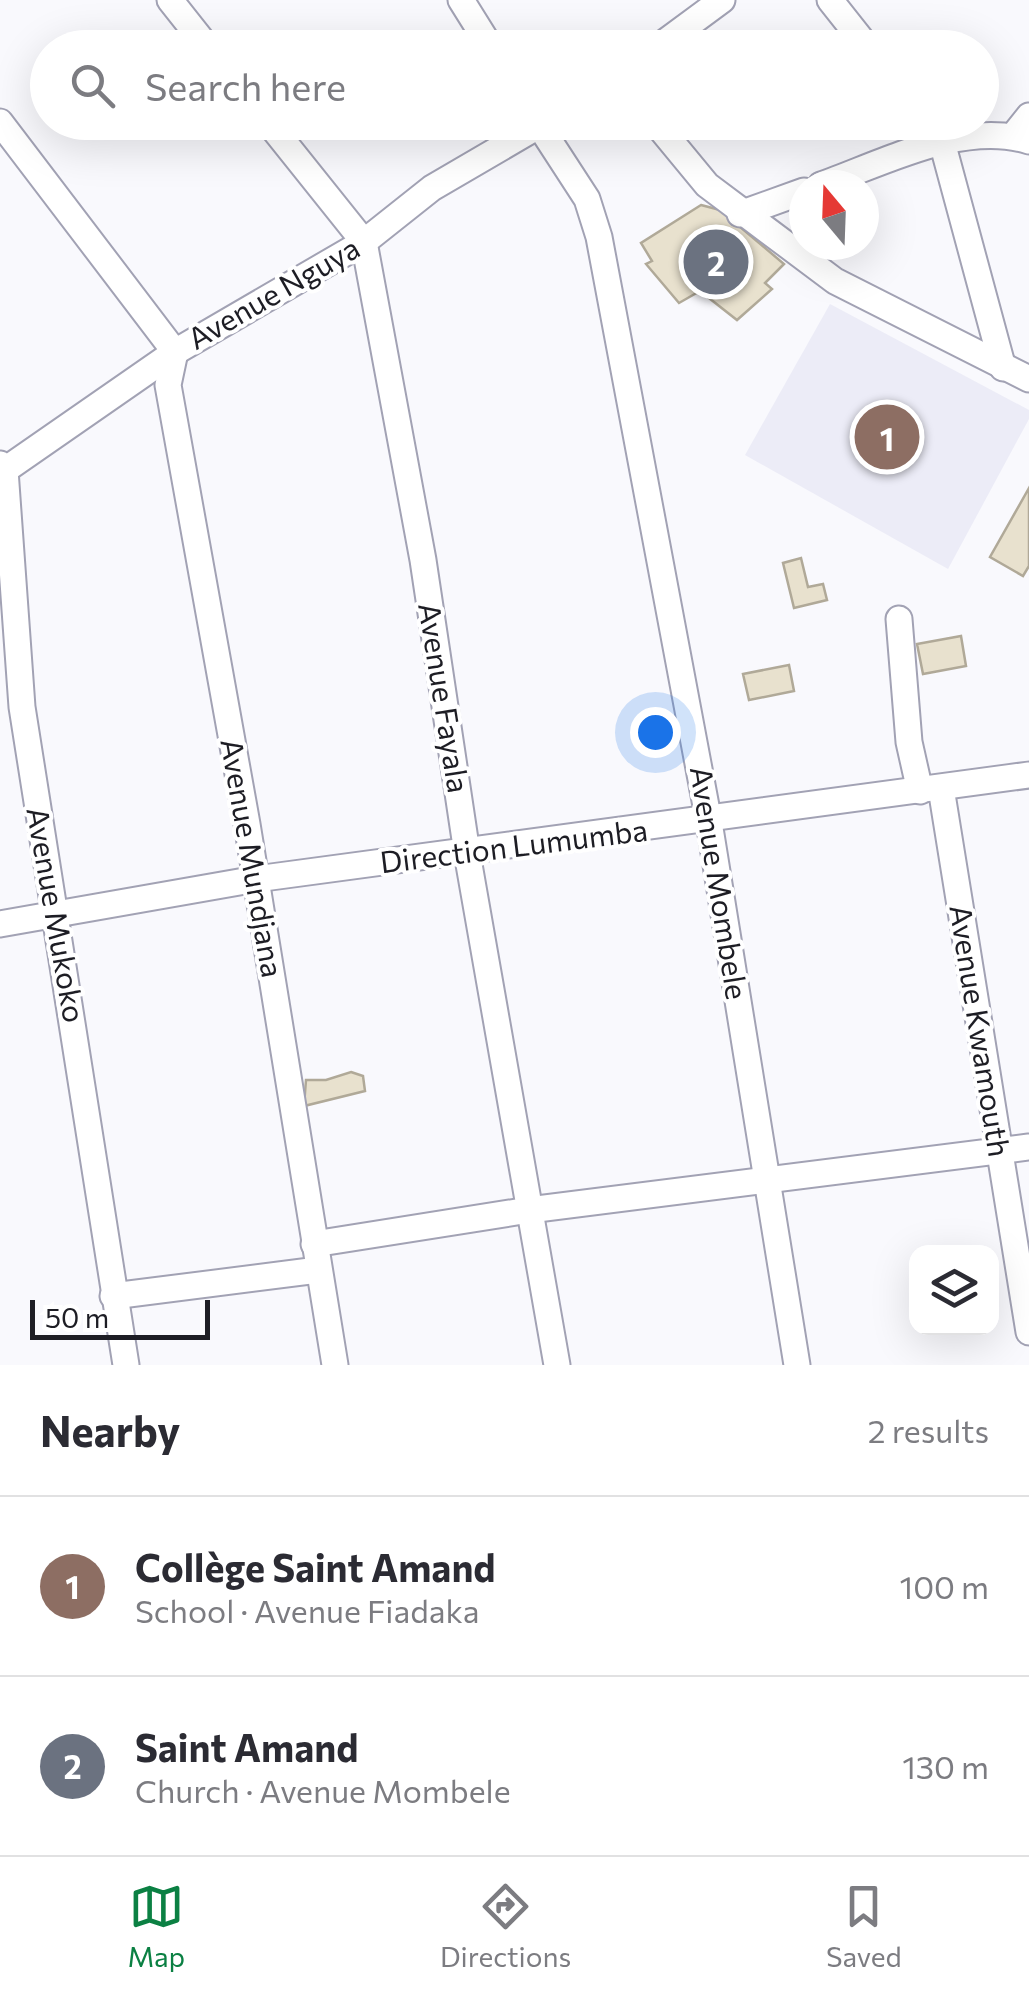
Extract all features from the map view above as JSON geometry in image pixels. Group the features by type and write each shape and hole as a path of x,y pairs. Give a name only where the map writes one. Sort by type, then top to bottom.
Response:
{"street":[{"path":"170,0 194,30"},
{"path":"461,0 479,30"},
{"path":"681,30 722,0"},
{"path":"830,0 854,30"},
{"path":"0,122 175,352"},
{"path":"999,131 1024,131"},
{"name":"Avenue Fayala","path":"282,140 364,242 422,560 467,852 557,1365"},
{"name":"Avenue Nguya","path":"3,467 175,352 364,242 432,188 513,140"},
{"name":"Avenue Mombele","path":"550,140 587,199 600,236 709,822 797,1365"},
{"path":"670,140 706,185 740,214 835,281 1029,379"},
{"path":"853,170 917,140"},
{"path":"936,140 1003,368"},
{"path":"740,214 789,196"},
{"name":"Avenue Mundjana","path":"175,352 168,385 256,880 335,1365"},
{"name":"Avenue Mukoko","path":"3,467 22,707 126,1365"},
{"name":"Avenue Kwamouth","path":"899,619 909,742 930,790 1029,1332"},
{"name":"Direction Lumumba","path":"0,924 256,880 1029,776"},
{"path":"113,1296 529,1210 1029,1147"}],"shaded area":[{"path":"830,304 1029,410 1029,419 948,569 745,455"}],"building":[{"path":"701,205 720,210 784,264 765,283 772,289 737,320 700,291 679,303 646,264 652,261 641,243"},
{"path":"1029,488 1029,566 1023,576 990,557"},
{"path":"801,558 808,587 823,584 827,600 794,608 783,563"},
{"path":"961,636 966,666 923,674 917,644"},
{"path":"789,665 794,691 749,700 743,674"},
{"path":"351,1072 363,1076 365,1091 304,1106 306,1080 326,1080"}],"place":[{"name":"Saint Amand","path":"716,262"},
{"name":"Collège Saint Amand","path":"887,437"}]}
